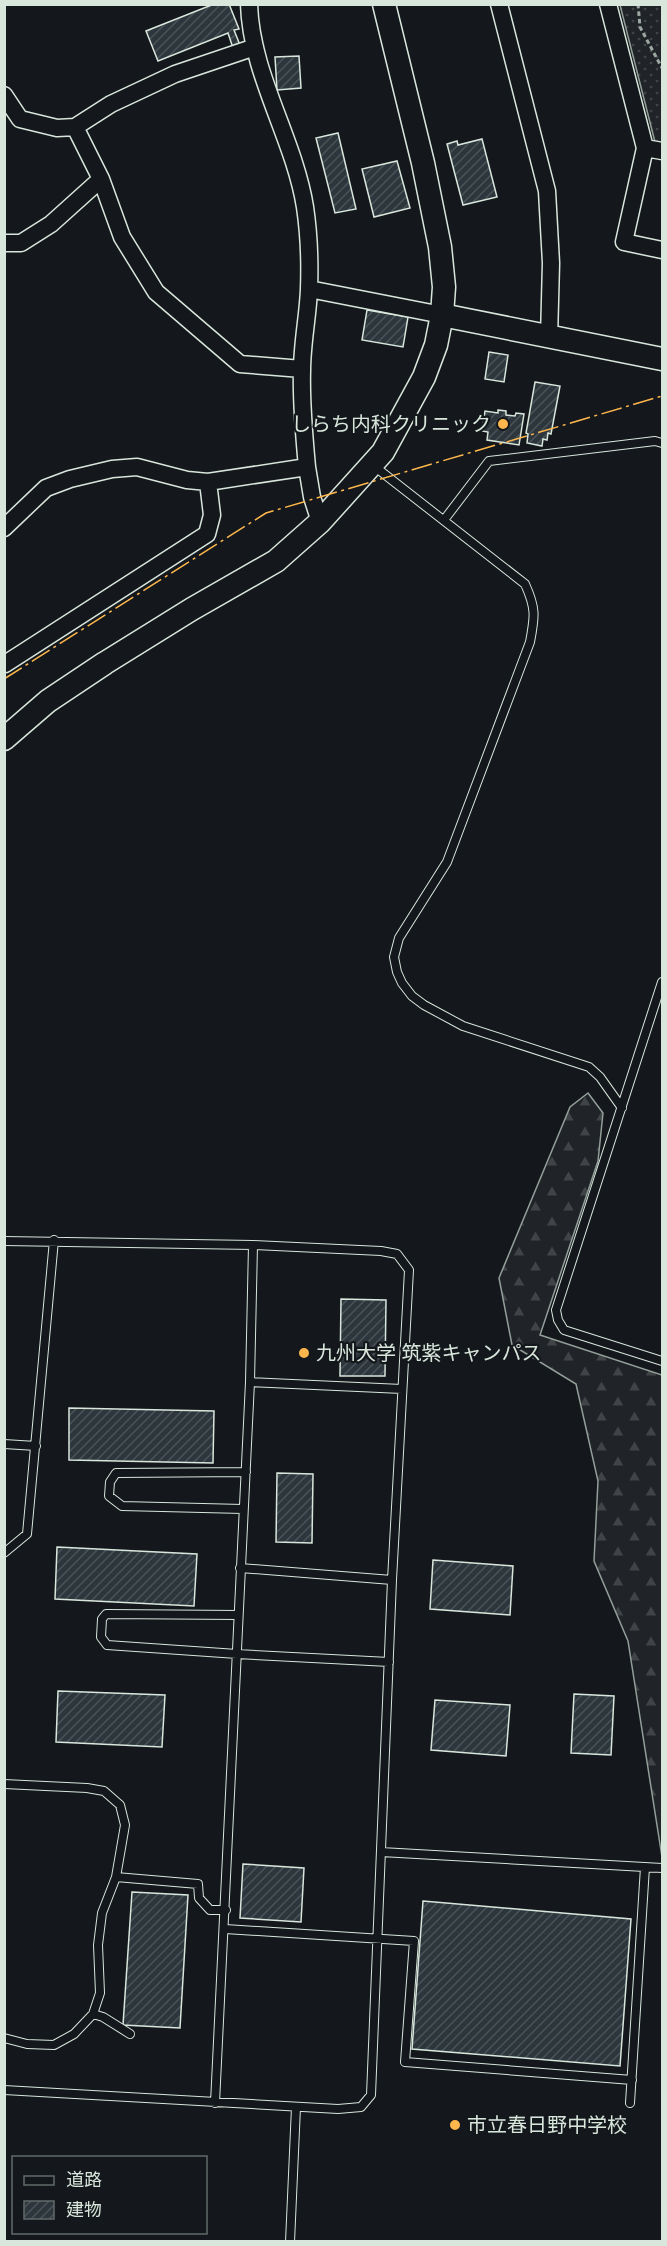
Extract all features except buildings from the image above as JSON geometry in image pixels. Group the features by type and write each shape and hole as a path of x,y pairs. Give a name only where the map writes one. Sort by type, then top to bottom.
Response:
{"street":[{"path":"249,4 255,47 296,171 305,206 309,243 309,290 302,369 302,406 307,467 312,497 320,522"},
{"path":"4,739 48,701 105,663 192,609 276,561 320,522 383,452 424,377 436,345 442,315 444,287 440,248 423,163 384,4"},
{"path":"499,4 547,191 551,264 549,338"},
{"path":"608,4 645,148 624,242 663,250"},
{"path":"4,95 20,119 57,128 75,126 111,104 175,74 255,47"},
{"path":"75,126 101,179 122,237 156,292 240,364 302,369"},
{"path":"645,148 663,151"},
{"path":"4,243 21,243 51,224 101,179"},
{"path":"309,290 663,359"},
{"path":"4,528 46,488 80,477 137,466 187,480 208,482 307,467"},
{"path":"5,664 207,534 212,515 208,482"}],"lane":[{"path":"444,520 489,461 655,441 663,442"},
{"path":"372,464 525,585 534,604 534,622 530,642 447,862 399,938 394,957 397,972 412,996 463,1026 589,1067 600,1077 622,1108"},
{"path":"663,982 556,1310 558,1320 564,1330 663,1361"},
{"path":"4,1553 27,1534 54,1240"},
{"path":"4,1241 54,1240 253,1245 381,1251 397,1254 409,1270 392,1580 371,2095 361,2107 338,2109 4,2090"},
{"path":"215,2103 250,1382 253,1245"},
{"path":"250,1382 402,1389"},
{"path":"4,1444 36,1446"},
{"path":"243,1509 122,1506 109,1496 110,1482 116,1473 246,1472"},
{"path":"240,1568 392,1580"},
{"path":"238,1615 106,1614 102,1619 101,1637 107,1645 389,1662"},
{"path":"4,1784 87,1788 104,1791 120,1805 125,1825 116,1876 102,1913 98,1945 100,1993 93,2014 74,2034 54,2045 27,2044 4,2038"},
{"path":"381,1852 663,1868"},
{"path":"630,2103 645,1867"},
{"path":"116,1876 198,1884 199,1898 210,1910 226,1910"},
{"path":"225,1929 414,1941 405,2062 632,2080"},
{"path":"93,2014 103,2017 130,2034"},
{"path":"290,2241 296,2107"}],"path":[{"path":"638,4 640,27 663,68"}],"green space":[{"path":"620,5 662,5 662,143 655,142"},
{"path":"588,1093 603,1113 598,1161 540,1335 662,1375 662,1857 628,1641 594,1561 598,1481 576,1384 512,1345 499,1278 570,1107"}],"power":[{"path":"4,679 266,513 662,396"}],"place":[{"name":"しらち内科クリニック","path":"503,424"},
{"name":"九州大学 筑紫キャンパス","path":"304,1353"},
{"name":"市立春日野中学校","path":"455,2125"}]}
